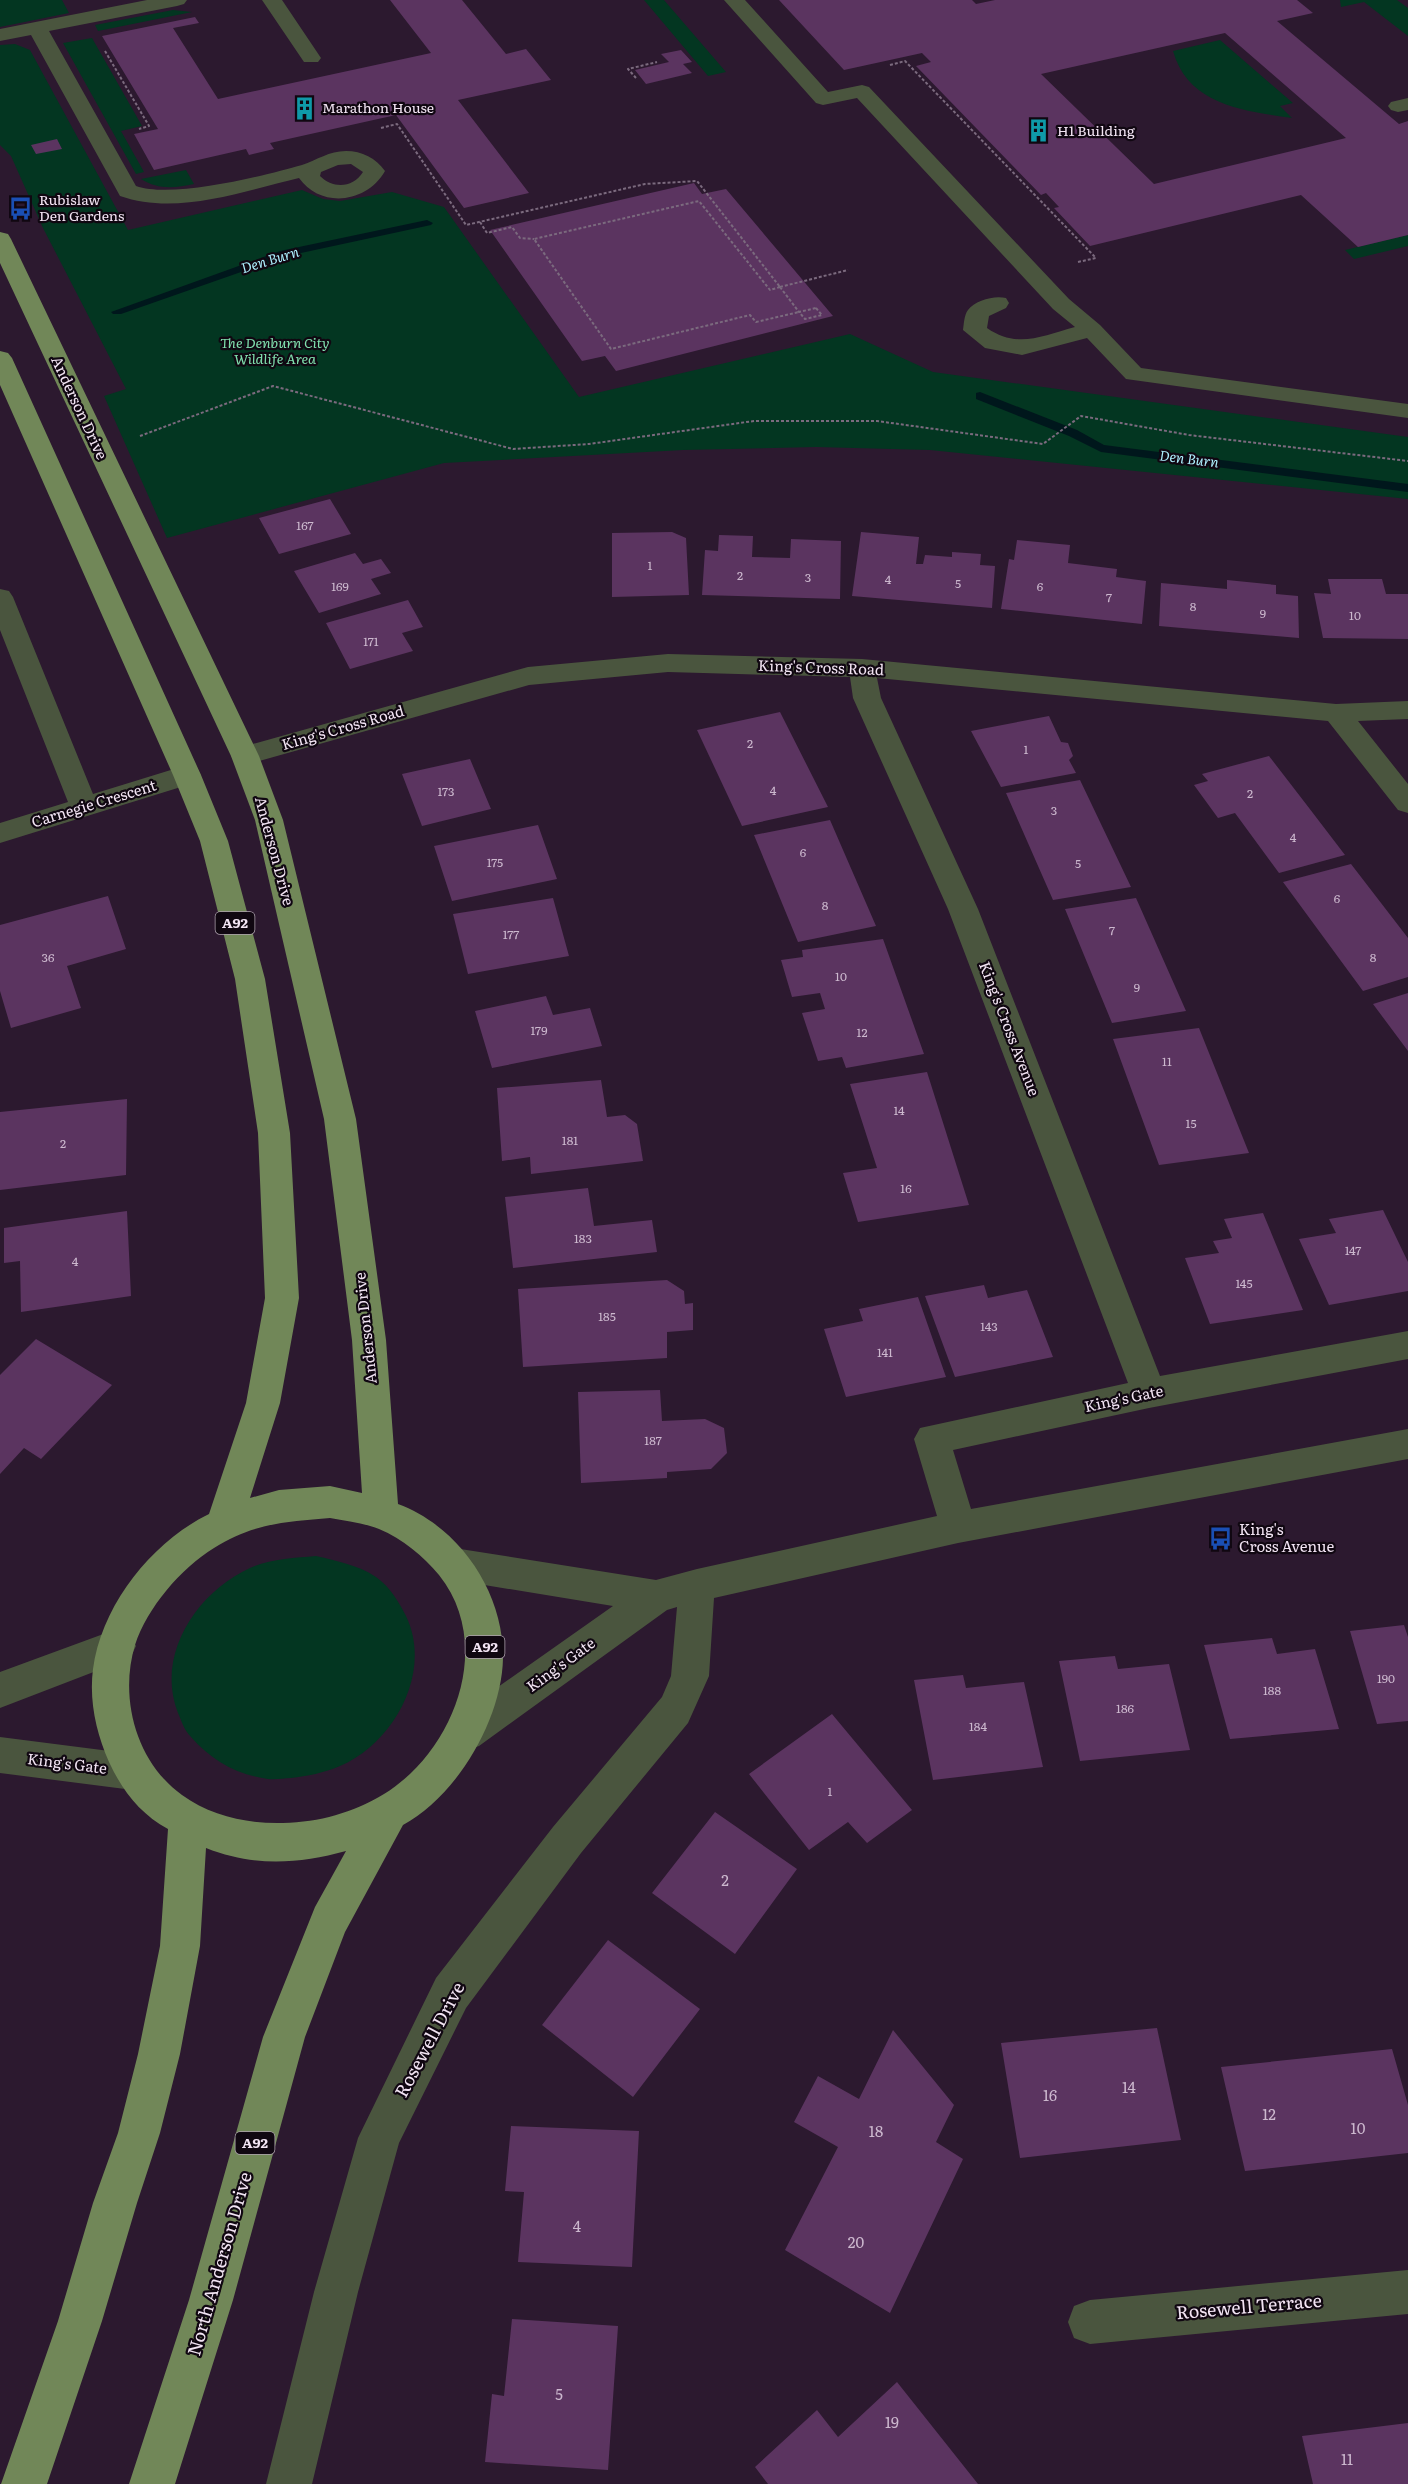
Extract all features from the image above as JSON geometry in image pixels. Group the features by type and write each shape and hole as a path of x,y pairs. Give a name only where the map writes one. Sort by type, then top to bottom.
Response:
{"main road":[{"name":"Anderson Drive","path":"0,239 244,756 269,820 340,1119 369,1340 381,1513"},
{"name":"A92","path":"0,358 187,775 214,841 250,979 274,1132 282,1298 263,1403 224,1524"},
{"name":"A92","path":"330,1502 381,1513 424,1536 454,1564 470,1589 480,1618 485,1645 484,1674 477,1705 465,1733 446,1764 419,1791 388,1814 349,1832 308,1843 276,1845 225,1838 188,1822 158,1801 133,1772 116,1732 110,1690 117,1646 144,1590 191,1544 224,1524 276,1506 330,1502"},
{"name":"North Anderson Drive","path":"152,2484 211,2300 284,2037 329,1921 388,1814"},
{"path":"24,2484 80,2321 115,2203 139,2133 159,2054 180,1946 188,1822"}],"street":[{"path":"0,35 177,0"},
{"path":"272,0 311,58"},
{"path":"734,0 824,99 862,91 1061,304 1092,330 1134,374 1408,411"},
{"path":"37,28 128,191 151,197 177,197 312,169"},
{"path":"998,303 978,312 975,330 993,343 1022,348 1092,330"},
{"path":"0,597 85,808"},
{"name":"King's Cross Road","path":"244,756 528,676 668,663 862,668 1336,713 1408,710"},
{"name":"King's Cross Avenue","path":"862,668 867,698 963,909 1149,1393"},
{"path":"1336,713 1408,803"},
{"name":"Carnegie Crescent","path":"0,833 187,775"},
{"name":"King's Gate","path":"958,1527 932,1439 1149,1393 1408,1345"},
{"name":"King's Gate","path":"465,1733 656,1597 697,1585 958,1527 1408,1444"},
{"name":"King's Gate","path":"454,1564 656,1597"},
{"name":"Rosewell Drive","path":"289,2484 336,2292 379,2138 451,1994 567,1840 675,1710 690,1676 697,1585"},
{"path":"0,1690 117,1646"},
{"name":"King's Gate","path":"0,1755 133,1772"},
{"name":"Rosewell Terrace","path":"1090,2322 1408,2292"}],"path":[{"path":"636,78 628,69 657,62"},
{"path":"932,89 1096,258"},
{"path":"374,129 397,124 466,225 645,184 697,181 727,220 777,283 784,292 791,301 798,310 805,319 822,315 816,308 807,310 798,312 756,322 750,315 611,349 534,238"},
{"path":"480,222 487,233 512,227 520,238 534,238 699,201 770,290 848,270"},
{"path":"97,447 123,443 273,386 513,449 589,444 765,421 877,421 1043,444 1081,416 1189,435 1408,461"}],"green space":[{"path":"0,0 62,0 69,13 0,27"},
{"path":"644,0 664,0 726,72 708,76"},
{"path":"1340,0 1397,0 1408,8 1408,36 1364,2 1341,7"},
{"path":"173,10 192,12 98,31 95,25"},
{"path":"92,38 142,126 121,131 144,172 136,174 63,43"},
{"path":"1220,40 1293,103 1280,106 1292,118 1237,108 1205,94 1191,83 1180,69 1173,51"},
{"name":"The Denburn City Wildlife Area","path":"15,44 30,50 128,230 302,190 323,199 340,201 392,192 444,207 579,397 850,334 933,372 1408,437 1408,499 930,450 816,447 683,450 444,463 167,538 104,396 126,389 43,228 11,156 0,145 0,45"},
{"path":"186,170 194,184 167,187 147,183 141,179"},
{"path":"1408,235 1408,246 1354,259 1345,250"},
{"path":"316,1556 362,1569 386,1585 394,1595 406,1616 413,1638 415,1660 411,1682 392,1723 377,1741 340,1766 291,1778 271,1779 246,1774 225,1765 207,1753 185,1729 172,1691 172,1669 177,1648 198,1609 231,1579 250,1568 266,1563"}],"building":[{"name":"Marathon House","path":"390,0 462,0 506,54 526,49 551,80 458,100 529,193 464,208 396,115 270,143 274,149 249,155 246,149 154,170 134,134 158,129 102,36 195,17 199,23 173,28 218,99 431,53"},
{"name":"H1 Building","path":"779,0 972,0 976,4 995,0 1297,0 1313,13 1277,21 1399,124 1408,121 1408,235 1358,247 1301,195 1090,246 1054,208 1059,207 1046,193 1041,195 916,66 931,62 922,53 844,70","holes":["1225,33 1346,138 1154,184 1041,74"]},
{"path":"681,50 692,62 683,64 692,73 646,84 635,70 669,62 661,54"},
{"path":"57,139 62,149 36,154 31,145"},
{"path":"694,183 702,194 726,189 833,316 616,371 605,356 582,361 490,230"},
{"path":"330,499 351,534 279,554 259,518"},
{"path":"672,532 686,538 689,595 612,597 612,533"},
{"path":"861,532 919,537 916,564 923,564 925,555 952,557 952,552 981,554 980,565 995,566 992,608 852,596"},
{"path":"719,535 753,536 752,557 790,558 791,539 841,541 840,599 702,595 705,550 718,551"},
{"path":"1017,540 1070,545 1068,563 1117,569 1116,577 1146,581 1142,624 1001,609 1009,559 1014,560"},
{"path":"355,553 363,564 381,559 391,573 371,579 381,594 319,613 294,571"},
{"path":"1328,579 1382,579 1386,594 1408,594 1408,639 1323,638 1314,593 1331,594"},
{"path":"1227,580 1276,585 1276,594 1298,596 1299,638 1159,626 1161,583 1227,589"},
{"path":"408,600 423,627 402,633 413,651 350,669 326,623"},
{"path":"780,712 828,807 742,826 697,730"},
{"path":"1049,716 1061,742 1068,743 1073,756 1069,760 1076,773 1001,787 971,731"},
{"path":"1269,756 1345,855 1279,873 1235,813 1218,818 1194,785 1208,781 1202,774"},
{"path":"470,759 491,809 422,826 402,774"},
{"path":"1080,780 1131,887 1053,900 1006,793"},
{"path":"830,820 876,926 798,942 754,835"},
{"path":"538,825 557,879 452,901 434,846"},
{"path":"1351,864 1408,938 1408,977 1363,991 1283,882"},
{"path":"108,896 126,949 67,966 81,1008 11,1028 0,991 0,925"},
{"path":"553,898 569,956 468,974 453,914"},
{"path":"1136,898 1186,1011 1112,1023 1065,909"},
{"path":"883,939 924,1054 846,1068 842,1057 818,1061 802,1013 825,1009 820,993 792,997 781,960 803,957 802,950"},
{"path":"1408,993 1408,1051 1373,1004"},
{"path":"546,996 553,1015 590,1008 602,1046 492,1068 475,1011"},
{"path":"1199,1028 1249,1153 1159,1165 1113,1039"},
{"path":"927,1072 969,1205 858,1222 843,1173 877,1168 850,1084"},
{"path":"601,1080 607,1117 625,1115 637,1124 643,1161 531,1174 530,1157 502,1161 497,1088"},
{"path":"127,1099 126,1175 0,1190 0,1112"},
{"path":"588,1188 594,1226 652,1220 657,1252 513,1268 505,1197"},
{"path":"1383,1210 1408,1262 1408,1291 1329,1305 1299,1239 1336,1233 1329,1219"},
{"path":"127,1211 131,1296 21,1312 20,1261 4,1263 4,1228"},
{"path":"1263,1213 1303,1310 1210,1324 1185,1258 1219,1253 1213,1241 1232,1238 1224,1219"},
{"path":"667,1280 684,1291 685,1304 693,1303 693,1330 667,1332 667,1358 523,1367 518,1289"},
{"path":"984,1285 988,1298 1027,1290 1053,1357 955,1377 925,1296"},
{"path":"918,1297 946,1377 846,1397 824,1329 863,1321 859,1309"},
{"path":"36,1339 112,1385 41,1459 24,1448 0,1474 0,1375"},
{"path":"660,1390 662,1421 705,1419 724,1428 727,1453 711,1469 667,1472 667,1478 581,1483 578,1392"},
{"path":"1404,1625 1408,1637 1408,1721 1377,1724 1350,1631"},
{"path":"1272,1638 1277,1654 1315,1649 1339,1729 1230,1739 1204,1645"},
{"path":"1115,1656 1118,1669 1169,1664 1190,1750 1080,1761 1059,1661"},
{"path":"963,1675 966,1688 1024,1682 1043,1767 933,1780 914,1680"},
{"path":"832,1714 912,1810 867,1843 848,1822 809,1850 749,1774"},
{"path":"715,1812 797,1869 735,1954 652,1893"},
{"path":"608,1940 700,2009 633,2097 542,2025"},
{"path":"1157,2028 1181,2140 1020,2158 1001,2043"},
{"path":"893,2030 954,2105 936,2142 963,2159 890,2313 785,2250 838,2147 794,2122 818,2076 859,2099"},
{"path":"1392,2049 1408,2105 1408,2153 1245,2171 1221,2067"},
{"path":"511,2126 639,2131 632,2267 518,2262 524,2192 505,2191"},
{"path":"512,2319 618,2326 608,2470 485,2462 492,2394 504,2396"},
{"path":"897,2382 978,2484 768,2484 755,2467 817,2410 838,2437"},
{"path":"1408,2423 1408,2484 1313,2484 1302,2436"}],"waterway":[{"name":"Den Burn","path":"117,312 284,253 427,223"},
{"name":"Den Burn","path":"980,396 1073,433 1101,448 1408,488"}],"place":[{"name":"Marathon House","path":"304,108"},
{"name":"H1 Building","path":"1039,131"},
{"name":"Rubislaw Den Gardens","path":"21,208"},
{"name":"King's Cross Avenue","path":"1221,1539"}]}
